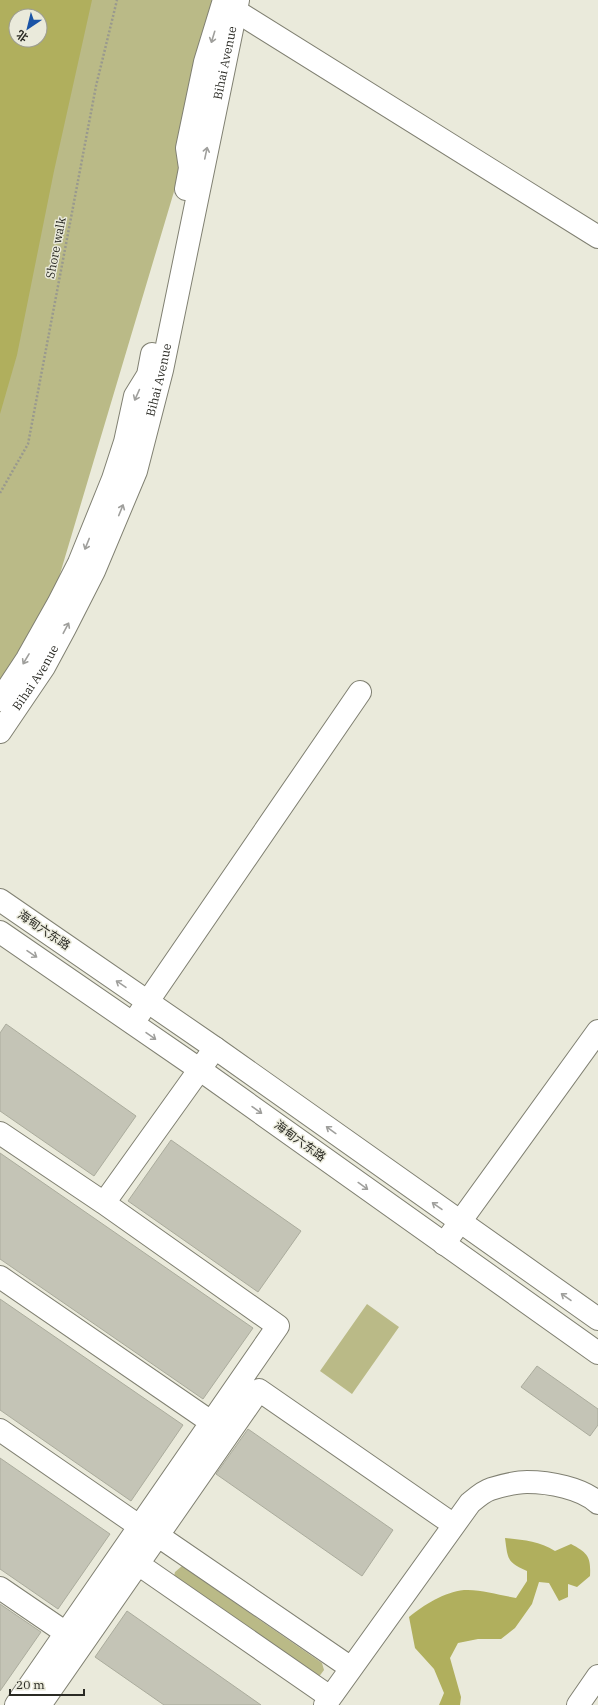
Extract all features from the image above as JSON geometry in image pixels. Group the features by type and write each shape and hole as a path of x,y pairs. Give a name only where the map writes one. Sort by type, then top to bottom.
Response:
{"street":[{"path":"230,3 598,237"},
{"name":"Bihai Avenue","path":"0,700 47,625 79,563 113,479 125,442 136,396 148,375 190,168 186,148 205,62 230,3"},
{"name":"Bihai Avenue","path":"0,732 44,667 65,628 97,565 136,471 162,370 230,3"},
{"path":"132,1023 360,692"},
{"name":"海甸六东路","path":"0,900 215,1048 598,1319"},
{"name":"海甸六东路","path":"0,932 199,1070 598,1353"},
{"path":"444,1244 598,1031"},
{"path":"104,1203 215,1048"},
{"path":"0,1133 104,1203 278,1326 211,1422 148,1530 138,1564 40,1705"},
{"path":"0,1277 211,1422"},
{"path":"16,1705 66,1633 259,1390 454,1525"},
{"path":"0,1430 351,1668"},
{"path":"138,1564 328,1701 470,1503 489,1489 526,1482 595,1494"},
{"path":"0,1588 66,1633"},
{"path":"578,1705 598,1676"}],"path":[{"name":"Shore walk","path":"0,493 28,444 96,86 117,0"}],"green space":[{"path":"88,0 215,0 187,148 43,631 0,689 0,410"},
{"path":"367,1304 399,1327 352,1394 320,1371"},
{"path":"182,1566 322,1663 324,1670 318,1678 174,1576 175,1572"}],"shaded area":[{"path":"0,0 92,0 54,171 17,355 0,414"},
{"path":"505,1538 537,1543 555,1551 571,1544 587,1556 590,1564 590,1576 577,1587 568,1584 568,1597 559,1601 549,1583 539,1582 532,1604 515,1628 501,1639 478,1639 458,1643 450,1658 461,1697 460,1705 439,1705 444,1693 434,1669 415,1648 409,1617 442,1596 457,1591 477,1590 516,1598 527,1581 527,1571 512,1562 508,1556"}],"building":[{"path":"6,1024 136,1116 94,1176 0,1111 0,1033"},
{"path":"171,1140 301,1231 258,1292 128,1201"},
{"path":"0,1153 253,1328 203,1399 0,1259"},
{"path":"0,1299 183,1425 131,1501 0,1410"},
{"path":"537,1366 598,1409 598,1425 590,1436 521,1387"},
{"path":"248,1429 393,1530 362,1576 216,1474"},
{"path":"0,1458 110,1534 58,1609 0,1569"},
{"path":"0,1604 41,1632 0,1691"},
{"path":"127,1611 261,1705 164,1705 95,1657"}]}
